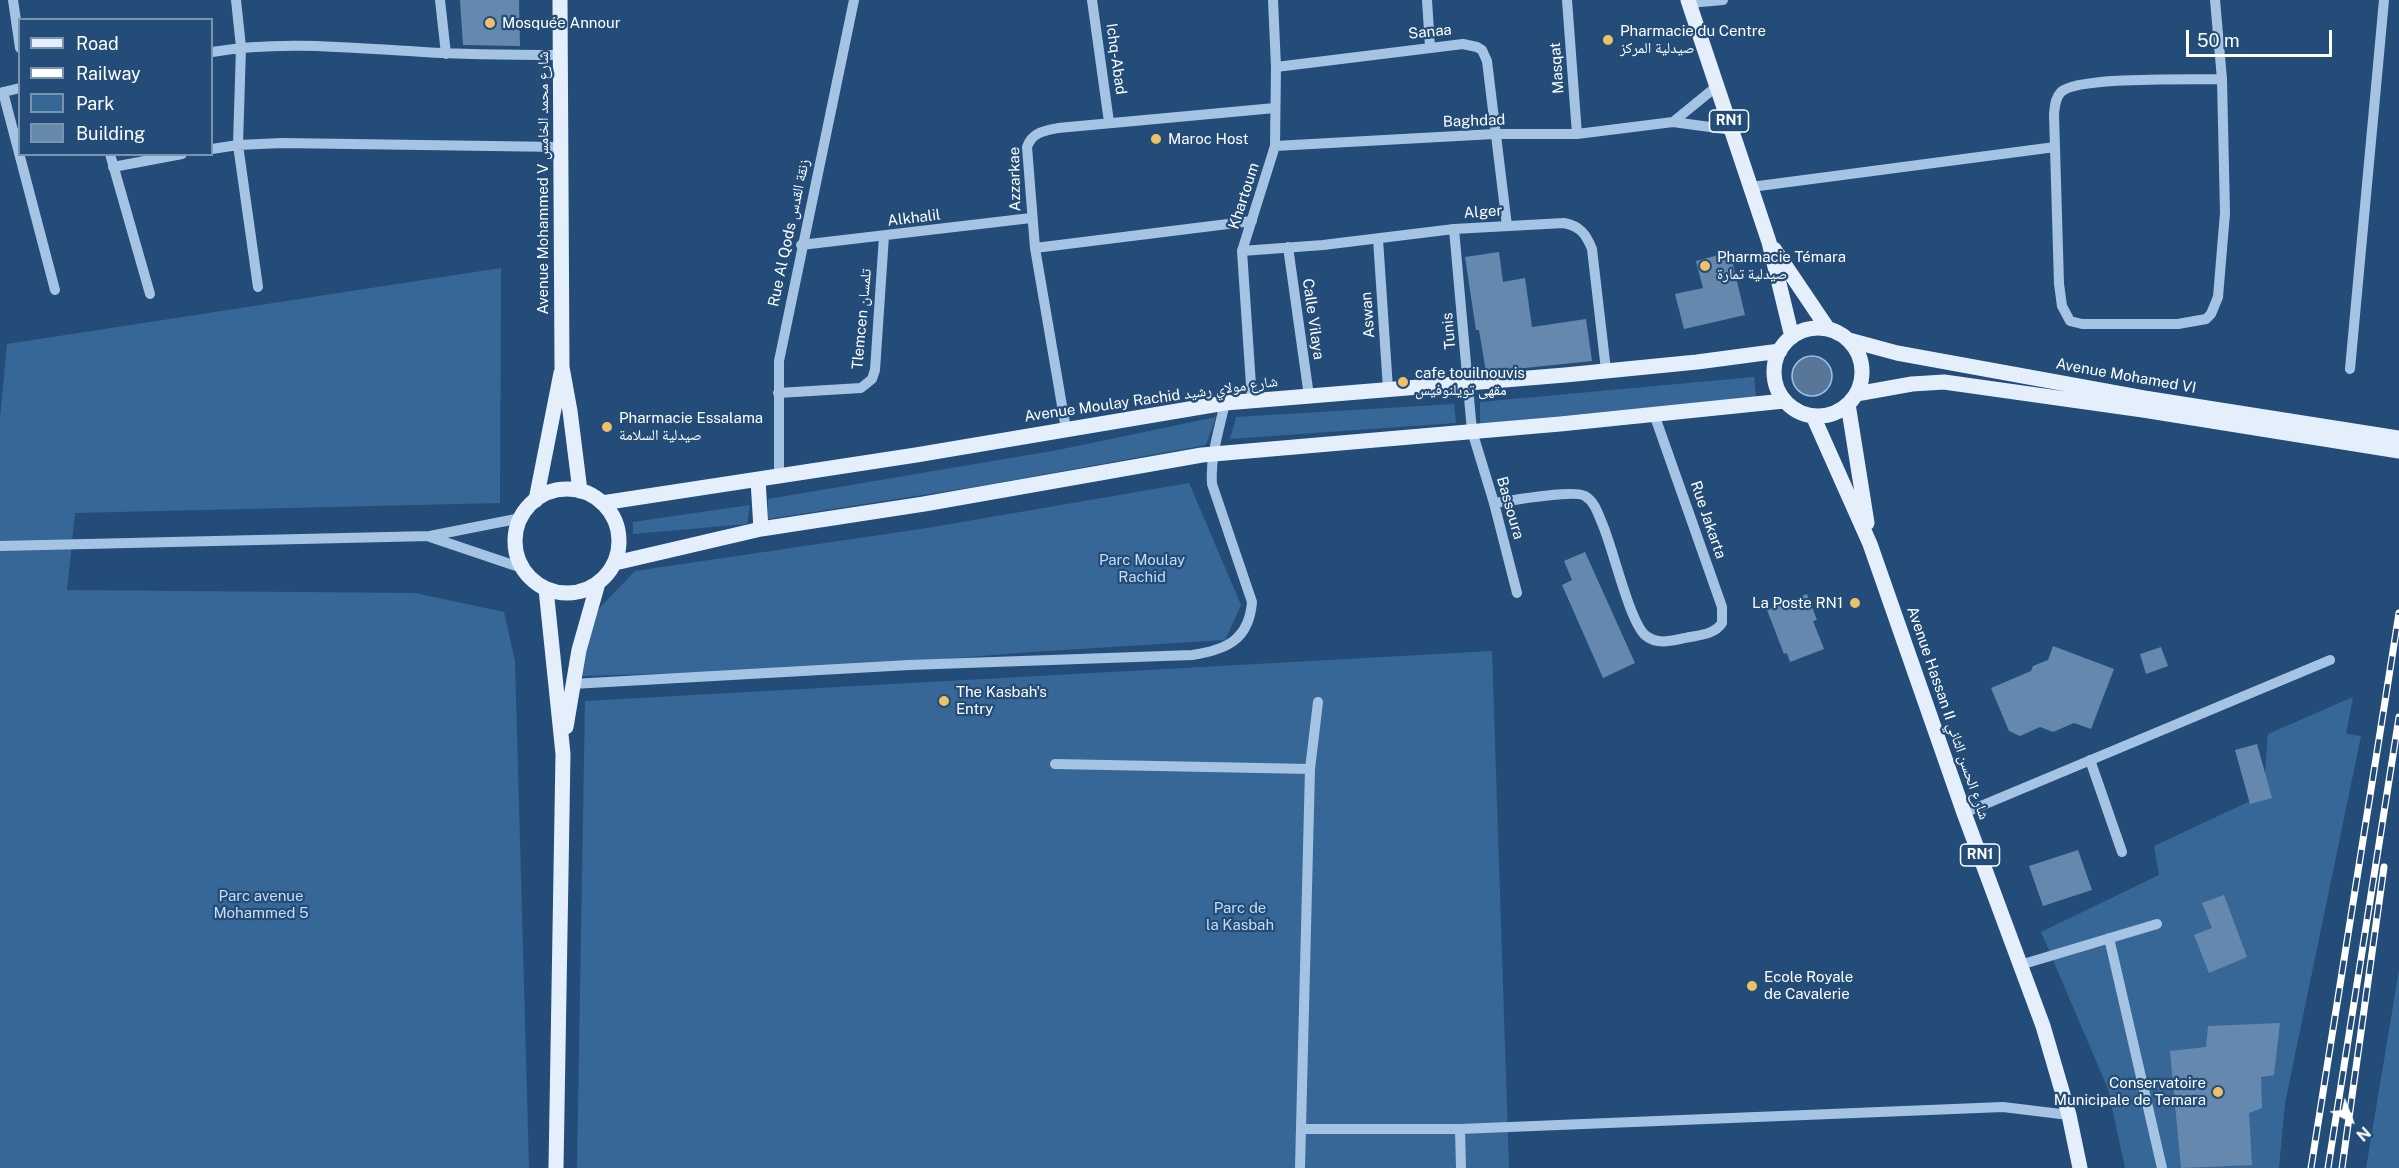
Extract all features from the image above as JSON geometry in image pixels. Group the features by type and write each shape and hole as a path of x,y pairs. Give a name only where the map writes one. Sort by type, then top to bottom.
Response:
{"main road":[{"name":"Avenue Mohammed V شارع محمد الخامس","path":"560,0 562,367"},
{"name":"RN1","path":"1689,1 1769,242 1792,337"},
{"name":"RN1","path":"1769,242 1828,329 1849,340 1856,350 1862,366 1861,383 1852,399"},
{"path":"1828,329 1815,328 1803,331 1792,337 1780,351 1775,363 1774,376 1778,389 1792,408 1813,416 1826,416 1838,412 1852,399"},
{"name":"Avenue Mohamed VI","path":"1849,340 1897,353 2376,441 2399,451"},
{"name":"Avenue Moulay Rachid شارع مولاي رشيد","path":"602,503 1252,400 1606,370 1780,351"},
{"path":"562,367 580,491"},
{"path":"536,500 562,367"},
{"name":"Avenue Mohamed VI","path":"1852,399 1911,384 1944,382 2376,441 2399,438"},
{"name":"Avenue Hassan II شارع الحسن الثاني","path":"1852,399 1870,544"},
{"path":"615,563 761,529 924,504 1213,454 1784,400"},
{"name":"Avenue Hassan II شارع الحسن الثاني","path":"1813,416 1870,544 2056,1066 2080,1168"},
{"path":"758,480 761,529"},
{"path":"565,489 580,491 602,503 611,513 618,531 619,550 608,574 598,583 587,590 561,593 546,589 532,580 522,568 516,552 515,535 521,518 536,500 550,492 565,489"},
{"path":"562,754 579,650 598,583"},
{"path":"546,589 562,754 556,1168"}],"street":[{"path":"13,0 18,34"},
{"path":"236,0 242,47 238,145 258,286"},
{"path":"440,0 446,54"},
{"name":"Rue Al Qods زنقة القدس","path":"779,476 779,361 801,245 854,0"},
{"name":"Ichq-Abad","path":"1092,0 1109,122"},
{"name":"Khartoum","path":"1252,400 1242,251 1275,146 1276,67 1273,0"},
{"path":"1427,0 1430,47"},
{"name":"Masqat","path":"1568,0 1577,134"},
{"path":"1689,1 1723,0"},
{"path":"2215,0 2222,79 2224,224 2218,297 2211,314 2206,319 2178,324 2082,324 2070,321 2061,306 2059,284 2055,147 2056,100 2060,93 2069,87 2100,82 2222,79"},
{"path":"2350,369 2384,0"},
{"name":"Sanaa","path":"1276,67 1463,44 1482,50 1487,61 1494,134 1507,226"},
{"path":"213,52 242,47 317,46 446,54 561,55"},
{"path":"1673,122 1718,86"},
{"path":"18,89 1,93 18,155"},
{"name":"Azzarkae","path":"1066,429 1031,218 1027,147 1029,140 1042,131 1109,122 1275,108"},
{"name":"Baghdad","path":"1275,146 1494,134 1577,134 1673,122 1732,130"},
{"path":"213,149 238,145 347,142 560,147"},
{"path":"1751,187 2055,147"},
{"path":"18,156 55,290"},
{"path":"110,156 150,294"},
{"path":"113,167 171,156"},
{"name":"Alkhalil","path":"801,245 1031,218"},
{"path":"1035,248 1252,220"},
{"name":"Alger","path":"1242,251 1378,239 1454,229 1564,223 1574,225 1583,232 1592,249 1606,370"},
{"name":"Tunis","path":"1454,229 1472,431"},
{"name":"Tlemcen تلمسان","path":"778,393 861,388 872,379 875,370 884,236"},
{"name":"Aswan","path":"1378,239 1388,389"},
{"name":"Calle Vilaya","path":"1288,248 1309,396"},
{"path":"572,684 909,665 1192,655 1214,652 1231,644 1243,632 1251,619 1252,602 1212,484 1213,454 1225,404"},
{"name":"Rue Jakarta","path":"1494,503 1564,494 1585,496 1594,505 1602,522 1634,618 1646,636 1656,641 1670,641 1712,633 1722,623 1722,607 1654,414"},
{"name":"Bassoura","path":"1472,431 1494,503 1517,593"},
{"path":"0,546 430,537 521,518"},
{"path":"430,537 522,568"},
{"path":"1964,813 2330,660"},
{"path":"1300,1168 1310,769 1318,702"},
{"path":"2090,760 2122,852"},
{"path":"1055,764 1310,769"},
{"path":"2020,965 2157,924"},
{"path":"2109,938 2162,1168"},
{"path":"1301,1129 1460,1129 2003,1107 2069,1115"},
{"path":"1460,1129 1461,1168"}],"green space":[{"name":"Parc avenue Mohammed 5","path":"501,268 500,503 75,513 67,590 415,593 504,612 515,661 529,1168 0,1168 0,419 7,344"},
{"path":"1754,377 1756,397 1480,424 1480,402"},
{"path":"1454,404 1456,423 1230,439 1236,417"},
{"path":"1216,417 1206,445 974,487 768,519 768,499 1058,450"},
{"name":"Parc Moulay Rachid","path":"1189,483 1241,605 1225,640 1031,652 818,669 582,676 592,616 635,571 927,528"},
{"path":"750,505 747,524 633,534 633,522"},
{"name":"Parc de la Kasbah","path":"1492,651 1509,1168 577,1168 585,701"},
{"path":"2353,697 2346,734 2361,736 2285,1103 2279,1168 2125,1168 2108,1089 2041,932 2159,875 2154,846 2263,795 2268,734"},
{"path":"2399,970 2399,1168 2366,1168"}],"shaded area":[{"path":"1812,356 1826,362 1832,376 1826,390 1812,396 1798,390 1792,376 1798,362"}],"building":[{"name":"Mosquée Annour","path":"460,0 519,0 520,46 463,45"},
{"path":"1499,252 1503,282 1525,278 1532,327 1586,319 1592,361 1486,372 1479,330 1476,330 1465,257"},
{"path":"1730,252 1745,315 1684,329 1675,294 1703,288 1696,261"},
{"path":"1585,552 1635,663 1603,678 1562,585 1572,580 1564,561"},
{"path":"1807,594 1817,620 1813,621 1824,649 1790,662 1787,653 1784,654 1767,610"},
{"path":"2053,646 2114,669 2091,729 2074,723 2053,732 2040,727 2020,736 2009,731 1991,688 2031,671 2033,666 2048,660"},
{"path":"2161,647 2168,666 2146,674 2140,654"},
{"path":"2257,744 2272,798 2250,804 2235,750"},
{"path":"2078,850 2092,890 2043,906 2029,866"},
{"path":"2224,895 2247,957 2209,973 2194,935 2212,928 2202,903"},
{"name":"Conservatoire Municipale de Temara","path":"2280,1023 2274,1075 2261,1077 2262,1108 2249,1113 2252,1165 2181,1168 2170,1051 2206,1047 2208,1026"}],"railway":[{"path":"2311,1168 2399,613"},
{"path":"2328,1168 2399,717"},
{"path":"2342,1168 2384,867"}],"place":[{"name":"Mosquée Annour","path":"490,23"},
{"name":"Pharmacie du Centre صيدلية المركز","path":"1608,40"},
{"name":"Maroc Host","path":"1156,139"},
{"name":"Pharmacie Témara صيدلية تمارة","path":"1705,266"},
{"name":"cafe touilnouvis مقهى تويلنوفيس","path":"1403,382"},
{"name":"Pharmacie Essalama صيدلية السلامة","path":"607,427"},
{"name":"La Poste RN1","path":"1855,603"},
{"name":"The Kasbah's Entry","path":"944,701"},
{"name":"Ecole Royale de Cavalerie","path":"1752,986"},
{"name":"Conservatoire Municipale de Temara","path":"2218,1092"}]}
